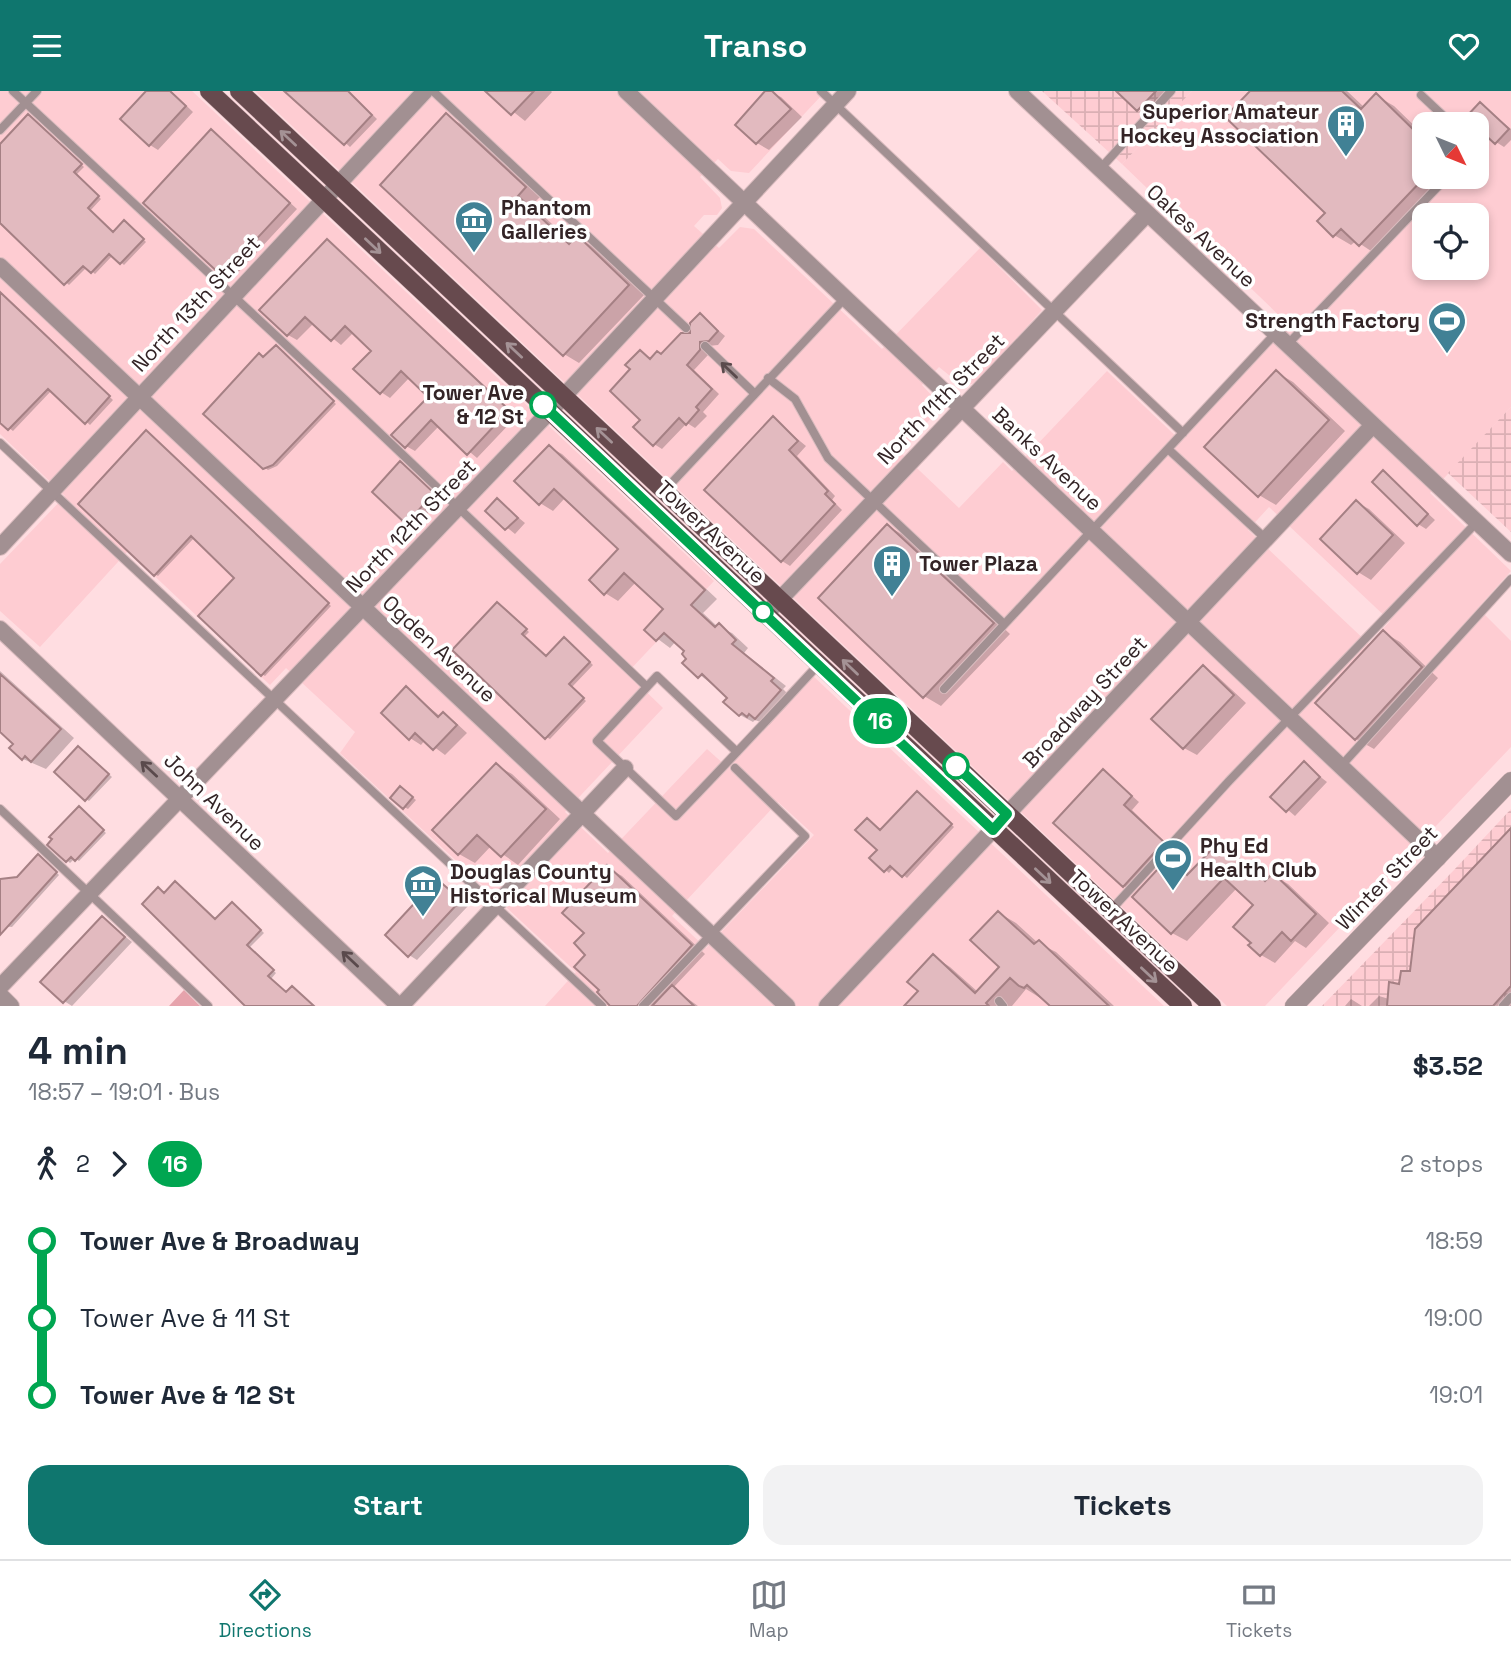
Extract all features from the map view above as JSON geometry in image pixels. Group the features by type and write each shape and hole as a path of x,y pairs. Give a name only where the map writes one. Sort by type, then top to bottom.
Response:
{"main road":[{"name":"Tower Avenue","path":"209,91 1183,1006"},
{"name":"Tower Avenue","path":"239,91 1212,1006"}],"street":[{"name":"North 13th Street","path":"0,547 425,91"},
{"name":"Banks Avenue","path":"626,91 1438,858"},
{"name":"North 12th Street","path":"0,987 550,411 848,91"},
{"name":"Oakes Avenue","path":"1023,93 1147,214 1511,554"},
{"name":"North 11th Street","path":"766,614 1147,214"},
{"name":"Ogden Avenue","path":"0,266 787,1006"},
{"name":"Broadway Street","path":"827,1006 1372,426"},
{"name":"John Avenue","path":"0,629 400,1006"},
{"path":"400,1006 625,768"},
{"name":"Winter Street","path":"1294,1006 1511,781"},
{"path":"0,995 11,1006"}],"lane":[{"path":"13,91 647,687"},
{"path":"0,130 37,91"},
{"path":"433,91 686,328"},
{"path":"821,91 1183,433"},
{"path":"1100,169 1171,91"},
{"path":"1421,95 1439,112"},
{"path":"944,689 1183,433 1435,189"},
{"path":"664,491 845,298"},
{"path":"705,346 754,393"},
{"path":"768,378 790,393 820,448 873,502 1004,624"},
{"path":"0,443 601,1006"},
{"path":"1168,449 1266,539"},
{"path":"1111,910 1290,717 1477,522"},
{"path":"1341,766 1511,579"},
{"path":"737,752 657,676 597,741 676,816 737,752 819,664"},
{"path":"643,1006 805,836 735,768"},
{"path":"0,809 208,1006"},
{"path":"1503,1006 1511,997"}],"shaded area":[{"path":"0,91 192,91 714,581 627,673 663,708 565,812 608,853 707,749 726,766 812,675 1164,1006 545,1006 576,972 340,753 355,732 286,668 270,685 128,551 40,647 0,611 0,564 65,496 0,434","holes":["778,802 814,835 706,948 672,916"]},
{"path":"255,91 816,91 821,96 749,173 731,171 718,159 700,177 720,198 722,208 717,215 704,215 694,226 719,248 740,227 754,229 882,349 980,248 1042,310 980,380 972,384 960,384 939,367 922,385 934,398 936,412 901,453 959,508 1003,462 1012,471 1107,371 1181,441 1289,325 1122,164 1192,91 1511,91 1511,407 1430,493 1511,571 1478,608 1511,641 1511,747 1265,1006 1227,1006","holes":["1269,507 1390,621 1369,644 1248,530"]},
{"path":"1042,91 1192,91 1122,164"},
{"path":"1511,407 1511,532 1448,473"},
{"path":"1511,809 1511,1006 1322,1006 1454,870"}],"green space":[{"path":"184,990 200,1006 169,1006"}],"building":[{"path":"146,91 170,91 186,106 149,146 120,119"},
{"path":"284,91 348,91 372,115 344,145"},
{"path":"485,91 534,91 511,115"},
{"path":"765,91 772,91 791,109 756,144 735,125"},
{"path":"1116,91 1156,91 1137,111"},
{"name":"Superior Amateur Hockey Association","path":"1250,91 1342,91 1361,109 1376,93 1412,128 1413,189 1359,246 1341,229 1333,237 1317,221 1325,213 1225,117"},
{"path":"1480,102 1509,129 1495,144 1489,138 1489,112 1471,112"},
{"path":"446,113 526,187 518,196 569,244 577,235 629,285 563,356 380,185"},
{"path":"28,114 82,164 74,172 99,196 88,208 113,232 124,220 144,239 120,264 109,254 91,273 83,266 64,285 0,223 0,144"},
{"path":"211,129 290,203 222,276 143,203"},
{"path":"327,239 509,410 467,455 431,420 405,448 391,435 428,397 401,371 380,394 353,369 371,351 345,326 331,341 305,317 287,336 259,310"},
{"path":"0,292 110,396 85,424 48,389 8,430 0,423"},
{"path":"700,313 718,331 709,341 700,342 700,350 687,365 712,389 696,407 699,410 686,425 679,418 653,446 633,427 640,420 610,391 630,369 625,365 640,350 650,359 657,351 661,354 681,333 690,333 690,323"},
{"path":"276,345 334,401 273,465 263,469 203,414 259,353 263,357"},
{"path":"1276,370 1329,420 1258,497 1204,447"},
{"path":"773,416 798,441 789,450 828,491 825,494 835,504 781,562 704,490"},
{"path":"146,430 329,603 261,676 198,616 234,578 191,536 154,576 78,504"},
{"path":"549,445 705,590 691,605 715,627 719,623 736,640 732,644 774,678 771,681 781,690 755,719 749,714 747,717 742,713 739,716 723,702 727,698 702,674 698,678 682,663 686,659 682,654 684,651 664,633 656,641 644,630 663,609 624,573 604,595 589,580 618,549 554,489 539,505 514,481"},
{"path":"400,461 434,493 406,524 372,492"},
{"path":"1383,470 1428,514 1417,526 1372,482"},
{"path":"497,498 518,518 505,530 485,511"},
{"path":"1356,500 1393,535 1357,574 1320,539"},
{"name":"Tower Plaza","path":"887,524 994,623 923,698 818,598"},
{"path":"497,602 527,629 522,634 546,656 564,637 590,662 569,684 584,698 545,739 452,650"},
{"path":"1383,630 1422,667 1355,740 1315,703"},
{"path":"1203,665 1234,695 1183,749 1151,719"},
{"path":"0,674 61,729 31,762 25,756 22,760 9,748 13,744 0,732"},
{"path":"406,686 438,717 443,712 457,725 433,750 415,733 409,740 381,713"},
{"path":"78,746 109,774 85,801 54,772"},
{"path":"1304,761 1320,777 1286,812 1270,797"},
{"path":"496,763 546,809 501,857 477,835 458,855 432,830"},
{"path":"1103,769 1132,796 1124,805 1164,842 1123,887 1053,823"},
{"path":"400,786 413,797 403,809 390,798"},
{"path":"917,791 952,824 902,877 890,866 884,872 869,858 877,850 855,830 867,818 880,830"},
{"path":"79,806 104,830 75,861 71,857 66,862 47,845 52,839 49,837"},
{"path":"1511,828 1511,986 1493,1006 1387,1006 1389,982 1399,984 1401,971 1410,971 1415,929"},
{"path":"1219,842 1252,873 1255,871 1265,881 1273,873 1316,914 1291,941 1282,932 1260,956 1248,945 1251,943 1233,927 1253,905 1224,878 1171,934 1132,897 1169,857 1187,875"},
{"path":"38,854 57,872 0,935 0,879 17,877"},
{"path":"607,865 692,945 637,1006 610,1006 597,992 599,990 574,967 585,955 574,943 584,933 562,913"},
{"name":"Douglas County Historical Museum","path":"437,879 461,900 408,957 385,935"},
{"path":"175,881 215,919 232,902 261,930 247,945 274,970 268,976 286,992 292,986 314,1006 245,1006 142,904 158,887 164,893"},
{"path":"998,911 1034,944 1039,940 1109,1006 1050,1006 1027,985 1024,988 1019,986 1010,978 986,1003 989,1006 904,1006 918,991 907,982 933,954 975,993 999,967 970,940"},
{"path":"102,916 125,937 63,1003 40,982"},
{"path":"672,985 694,1006 652,1006"}],"bus line":[{"name":"16","path":"543,405 993,830 1007,814 956,766"}],"place":[{"name":"Superior Amateur Hockey Association","path":"1346,158"},
{"name":"Phantom Galleries","path":"474,254"},
{"name":"Strength Factory","path":"1447,355"},
{"name":"Tower Ave & 12 St","path":"543,405"},
{"name":"Tower Plaza","path":"892,598"},
{"name":"Phy Ed Health Club","path":"1173,892"},
{"name":"Douglas County Historical Museum","path":"423,918"}]}
